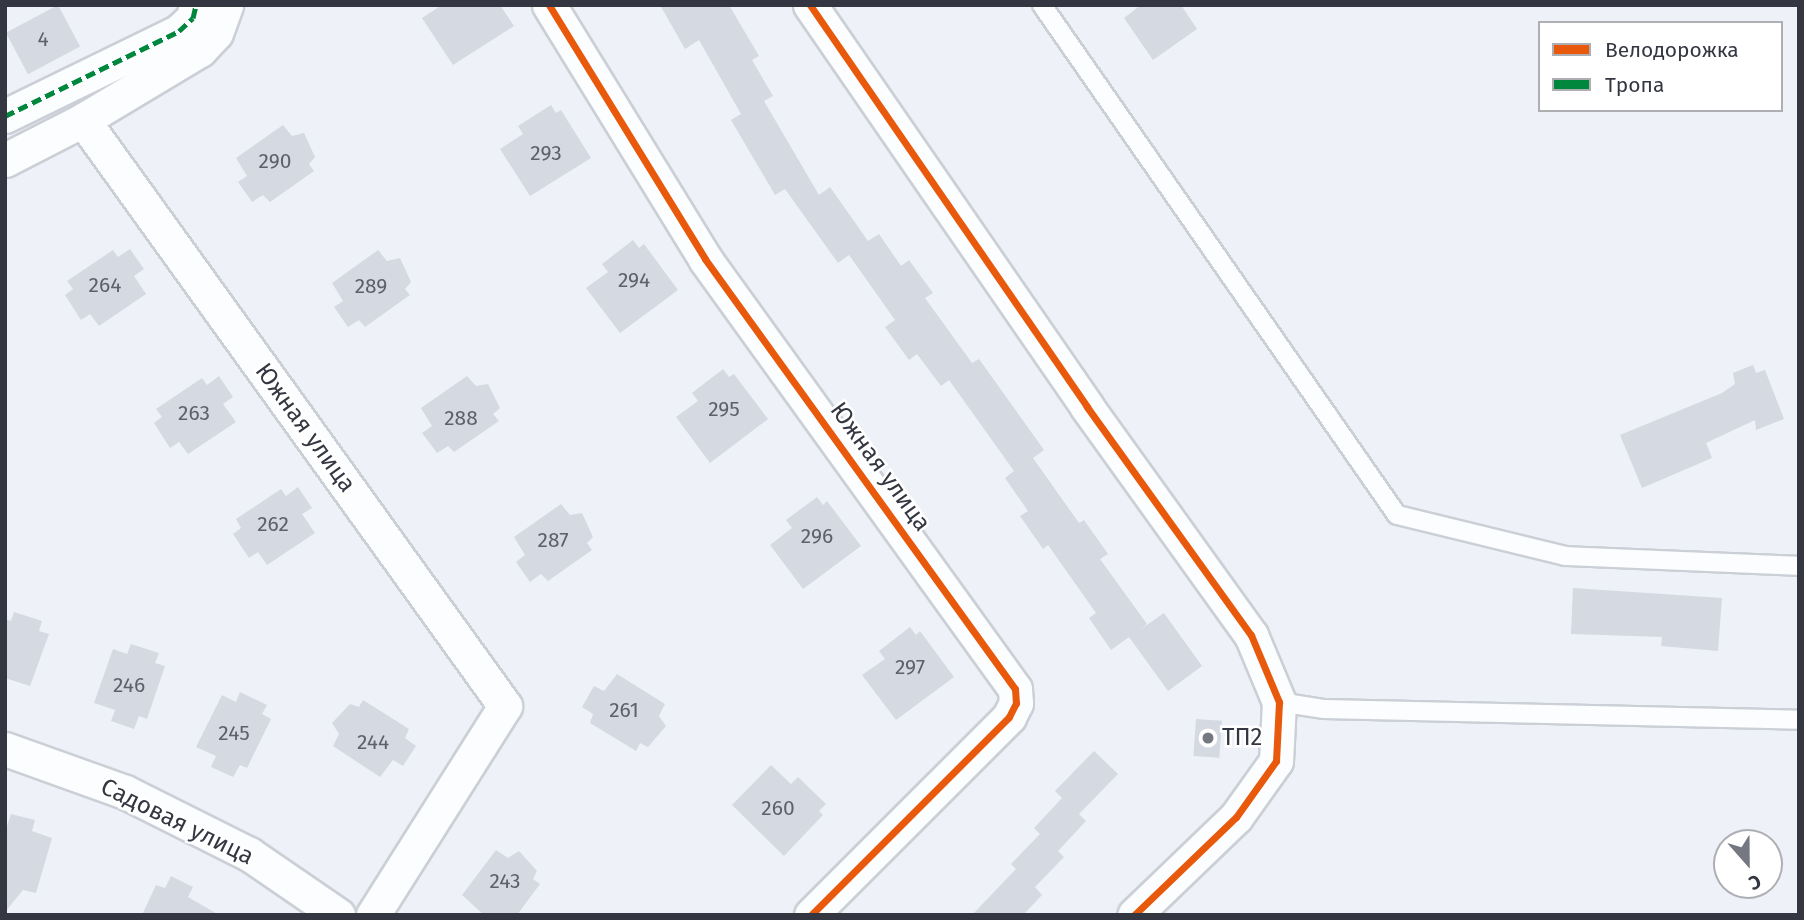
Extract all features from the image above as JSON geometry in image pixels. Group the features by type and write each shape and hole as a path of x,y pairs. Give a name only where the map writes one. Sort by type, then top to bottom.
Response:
{"street":[{"path":"5,116 179,31 192,18 196,5"},
{"path":"5,160 83,120 200,50 216,33 226,5"},
{"name":"Южная улица","path":"549,5 705,259 1015,689 1016,703 1009,717 811,915"},
{"path":"810,5 1087,407 1251,635 1279,702 1276,761 1236,817 1134,915"},
{"name":"Южная улица","path":"83,120 505,706 373,915"},
{"name":"Садовая улица","path":"5,749 125,792 237,848 338,915"}],"lane":[{"path":"1042,5 1397,515 1565,556 1799,566"},
{"path":"1279,702 1324,709 1799,720"}],"building":[{"path":"58,5 80,46 28,74 6,33"},
{"path":"442,5 500,5 514,26 453,65 422,18"},
{"path":"660,5 729,5 759,56 752,60 773,96 764,101 819,195 830,187 868,241 879,234 901,266 909,260 933,293 925,298 972,363 979,359 1044,450 1033,458 1079,523 1084,520 1108,554 1100,559 1147,624 1138,631 1164,613 1202,666 1168,691 1129,637 1111,650 1089,618 1096,613 1048,545 1043,549 1020,516 1028,511 1005,478 1014,471 949,380 941,386 917,354 909,360 885,327 895,320 849,255 838,263 785,189 775,195 731,120 741,114 699,40 685,49"},
{"path":"1141,5 1181,5 1197,29 1153,60 1124,18"},
{"path":"551,105 556,113 561,110 591,158 530,196 500,149 523,134 518,126"},
{"path":"283,125 292,136 304,133 315,157 309,164 314,171 270,202 263,195 252,202 238,182 247,176 236,158"},
{"path":"633,240 639,248 644,244 678,290 620,333 586,288 608,272 602,264"},
{"path":"130,249 144,269 134,276 146,294 99,326 90,314 81,320 65,295 73,289 67,281 113,250 118,257"},
{"path":"378,250 387,261 400,258 411,282 405,289 410,295 365,327 359,320 348,327 334,307 343,301 332,283"},
{"path":"1753,365 1756,373 1765,370 1784,419 1756,430 1755,420 1706,443 1712,458 1642,488 1620,435 1722,393 1735,384 1733,373"},
{"path":"723,369 729,377 734,374 768,419 710,463 676,417 698,401 692,393"},
{"path":"219,376 233,397 223,404 236,422 188,454 179,442 170,448 154,423 162,417 156,409 202,378 207,385"},
{"path":"467,376 476,386 488,384 500,408 493,414 499,421 454,452 448,446 437,453 422,433 432,426 421,408"},
{"path":"298,487 312,508 302,514 315,533 267,565 258,552 249,558 233,534 241,528 236,519 281,489 286,496"},
{"path":"817,497 823,505 827,501 861,546 803,589 770,545 792,528 786,520"},
{"path":"561,504 570,515 582,513 593,537 587,543 592,550 548,581 541,574 530,582 516,562 525,555 514,537"},
{"path":"1573,588 1722,598 1718,651 1661,646 1662,637 1571,634"},
{"path":"14,612 42,621 39,631 49,634 30,686 5,678 5,619 11,621"},
{"path":"910,627 916,635 920,631 954,677 896,720 862,675 885,659 879,651"},
{"path":"131,644 159,653 155,663 165,666 147,719 139,716 134,729 111,721 115,710 94,703 113,649 127,654"},
{"path":"617,674 665,704 659,716 666,726 648,747 640,743 636,751 590,723 593,714 582,707 594,686 604,691"},
{"path":"240,692 267,705 262,714 271,719 247,768 240,765 233,777 211,767 216,756 196,747 222,695 236,702"},
{"path":"363,700 409,729 405,738 416,746 403,766 393,760 380,777 333,746 339,734 332,723 350,704 359,707"},
{"name":"ТП2","path":"1196,719 1222,721 1219,758 1193,756"},
{"path":"1094,751 1118,774 1079,814 1086,821 1058,851 1064,857 1035,887 1042,895 1023,915 972,915 1016,869 1011,864 1040,834 1034,828 1062,798 1055,791"},
{"path":"771,765 791,784 798,777 826,804 819,811 823,815 784,856 732,805"},
{"path":"11,814 35,820 32,831 52,838 36,893 23,890 5,912 5,832"},
{"path":"496,850 508,858 519,851 537,871 533,879 540,884 517,915 484,915 462,895"},
{"path":"171,876 193,887 188,897 219,915 142,915 156,885 165,888"}],"marked path":[{"path":"5,116 179,31 193,18 196,5"}],"cycle path":[{"path":"549,5 705,259 1015,689 1016,703 1009,717 811,915"},
{"path":"810,5 1087,407 1251,635 1279,702 1276,761 1236,817 1134,915"}],"place":[{"name":"ТП2","path":"1208,738"}]}
